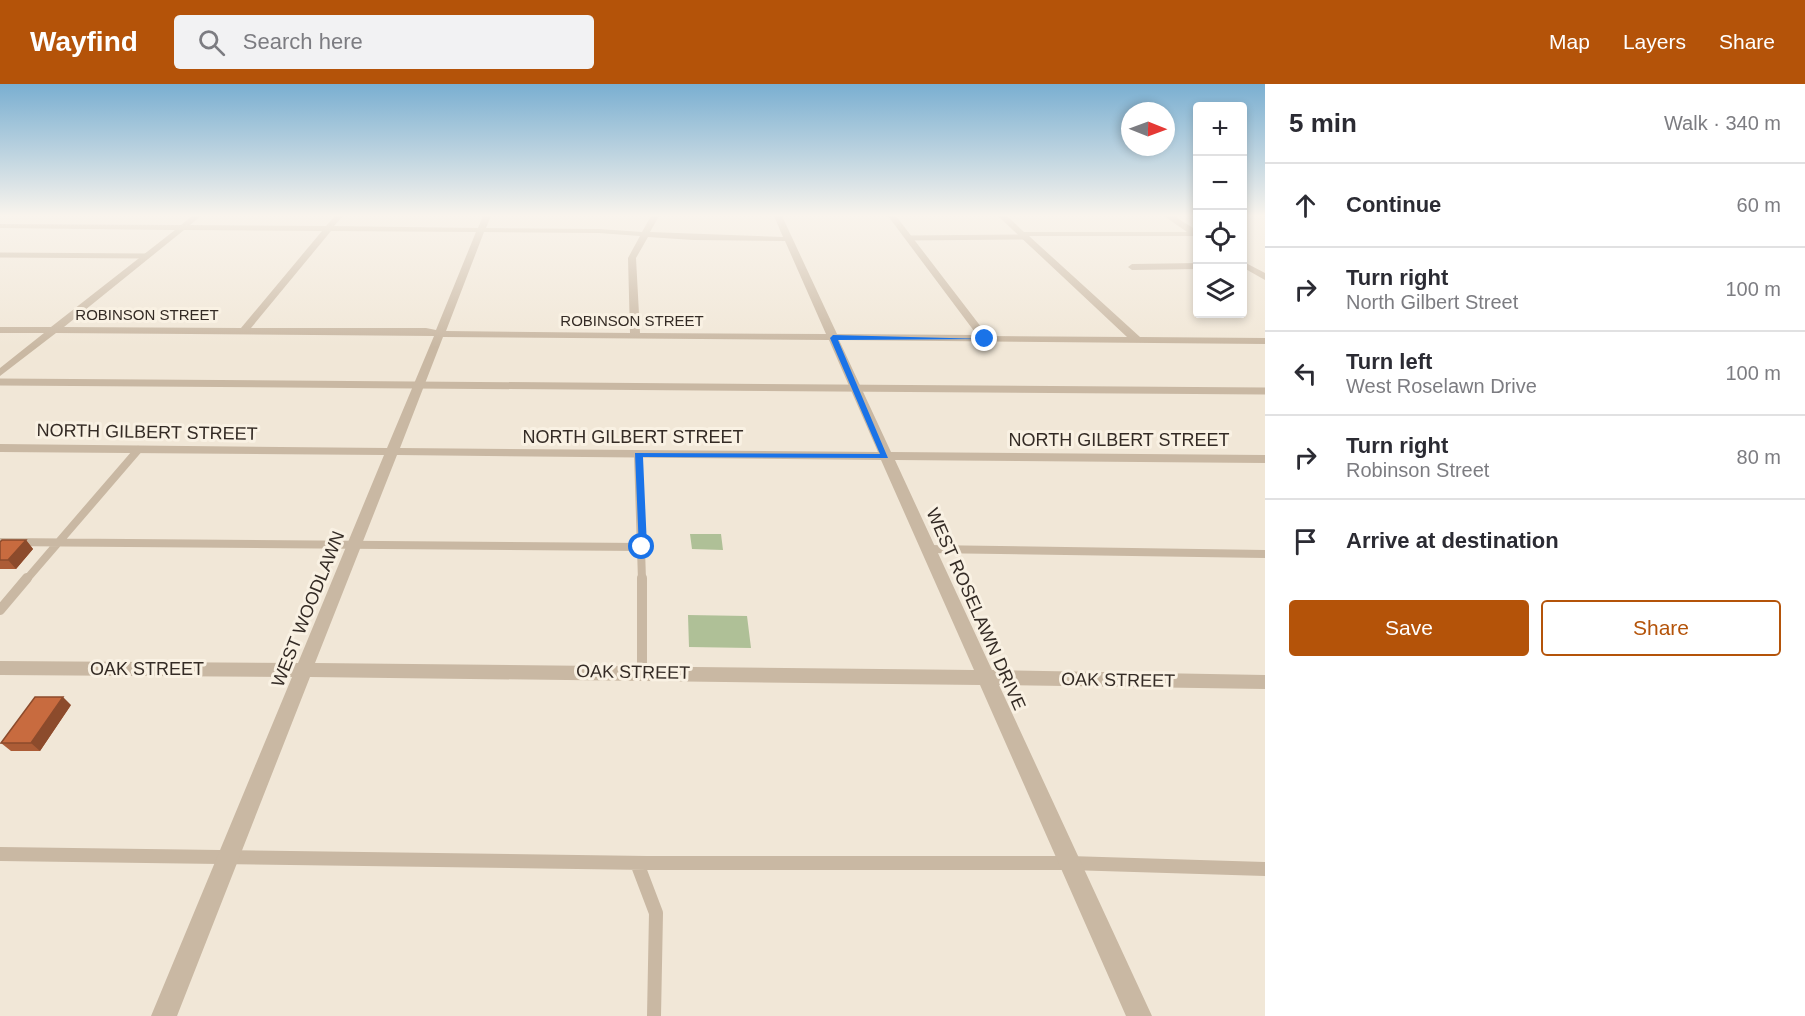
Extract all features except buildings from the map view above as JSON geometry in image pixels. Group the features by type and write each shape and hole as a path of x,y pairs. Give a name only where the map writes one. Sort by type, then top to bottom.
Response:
{"street":[{"path":"0,373 143,259"},
{"path":"243,331 303,259"},
{"name":"WEST WOODLAWN","path":"164,1016 469,259"},
{"path":"632,259 634,336"},
{"name":"WEST ROSELAWN DRIVE","path":"797,259 1139,1016"},
{"path":"924,259 985,339"},
{"path":"1048,259 1137,340"},
{"path":"1247,265 1265,265"},
{"path":"1132,267 1193,266"},
{"path":"1247,267 1265,277"},
{"name":"ROBINSON STREET","path":"0,330 426,331 439,334 1265,341"},
{"name":"NORTH GILBERT STREET","path":"0,448 1265,459"},
{"name":"OAK STREET","path":"0,668 642,672 1265,682"}],"lane":[{"path":"0,382 1265,391"},
{"path":"0,610 138,450"},
{"path":"638,455 642,547 642,672"},
{"path":"0,542 642,547"},
{"path":"928,549 1265,554"},
{"path":"0,854 637,863 1069,863 1265,869"},
{"path":"637,863 656,913 654,1016"}],"green space":[{"path":"690,534 721,534 723,550 692,549"},
{"path":"688,615 747,616 751,648 689,647"}],"route":[{"path":"642,547 638,455 885,456 833,338 985,339"}]}
